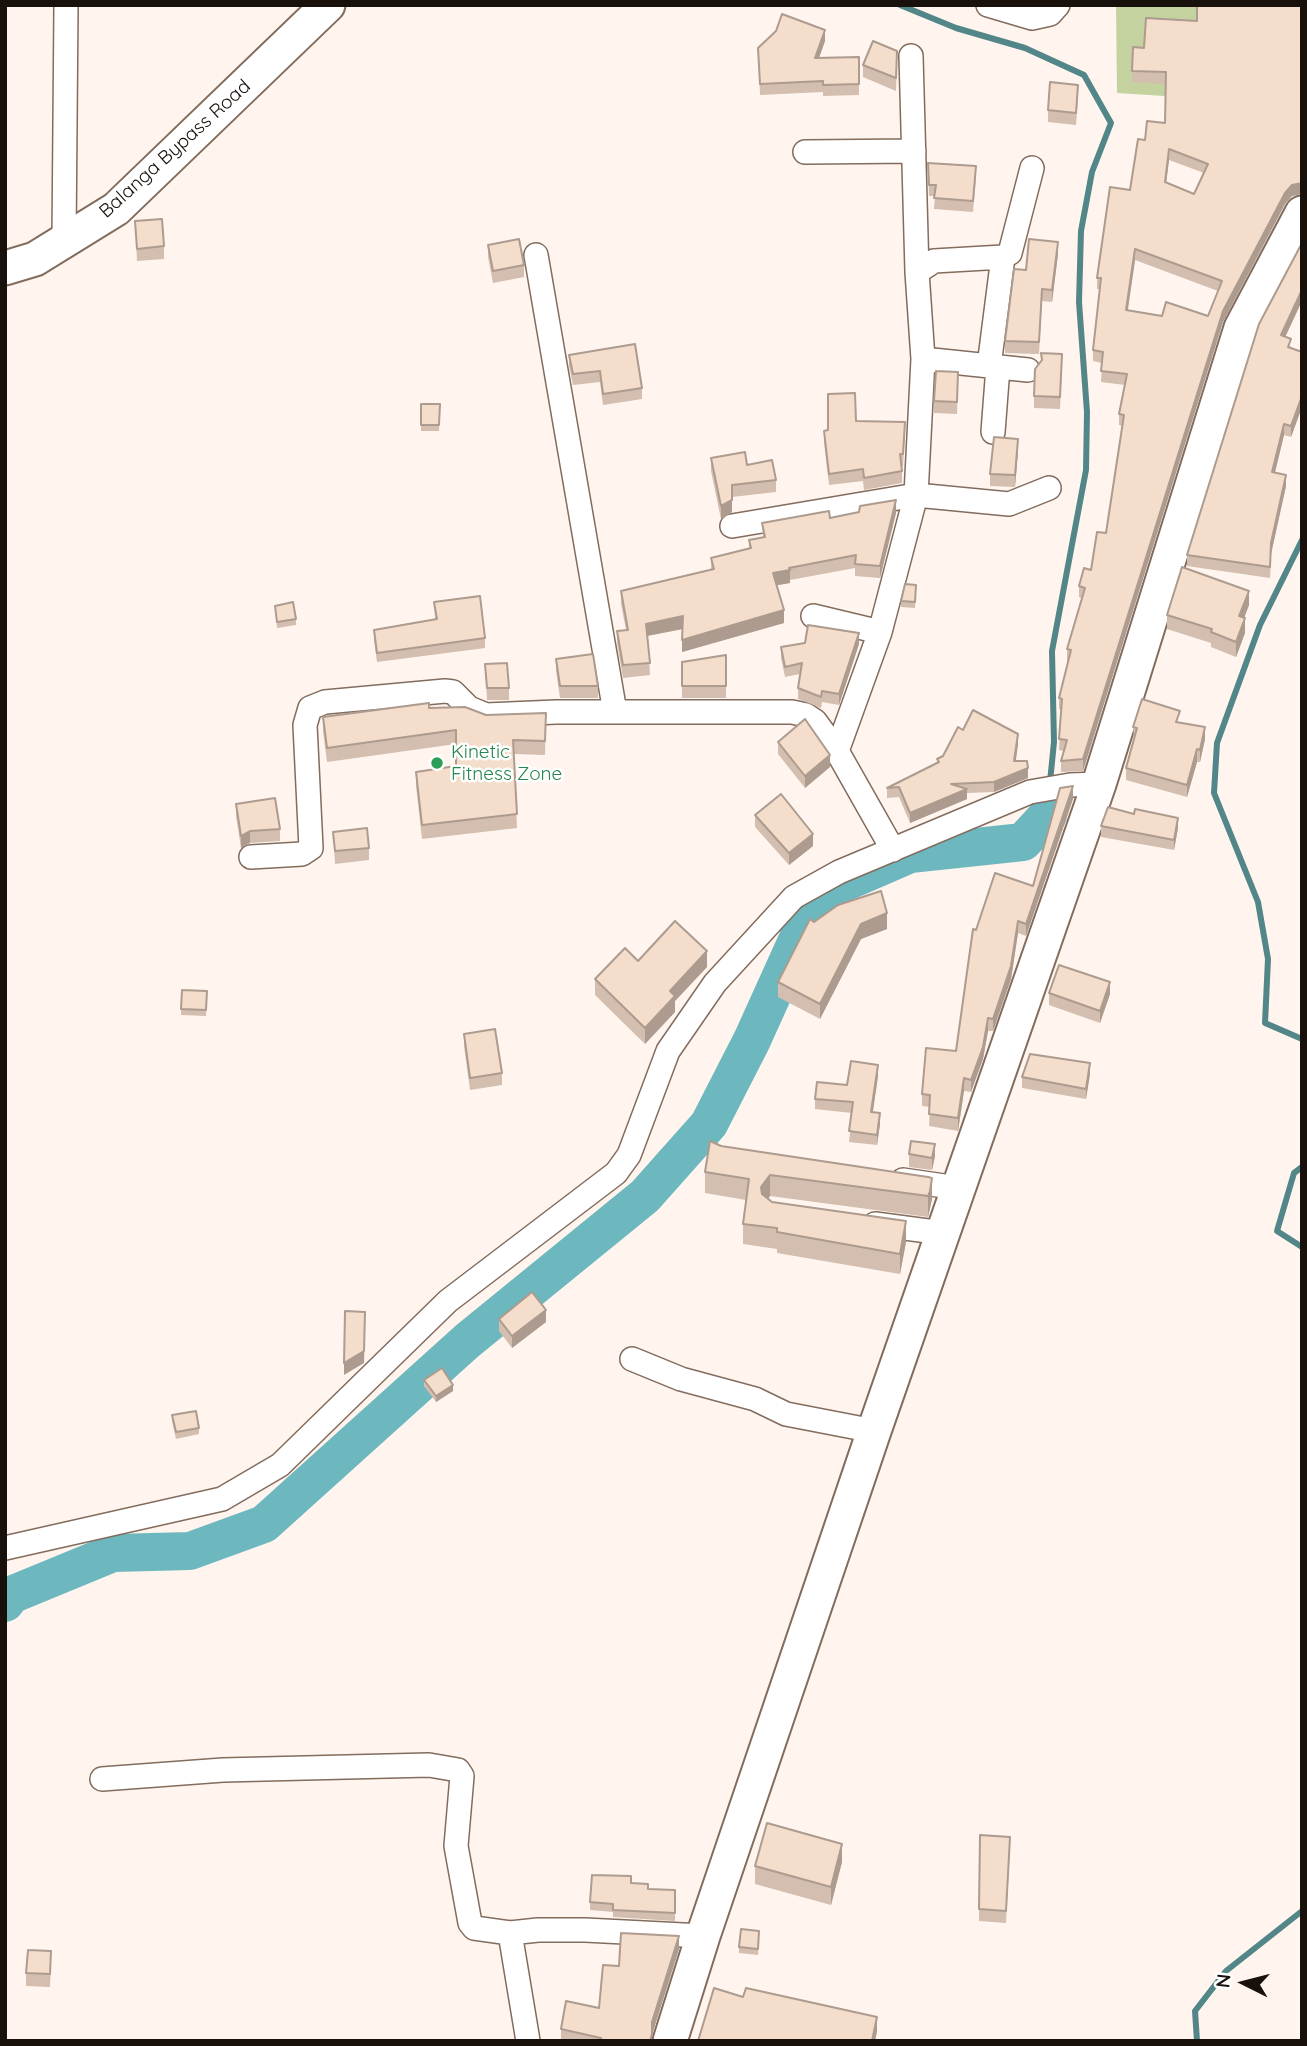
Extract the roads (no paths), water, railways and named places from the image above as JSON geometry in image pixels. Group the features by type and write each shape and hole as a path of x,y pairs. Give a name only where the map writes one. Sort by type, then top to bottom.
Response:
{"street":[{"path":"64,241 66,5"},
{"name":"Balanga Bypass Road","path":"5,268 35,259 116,209 328,5"},
{"path":"988,5 1032,18 1049,14 1058,5"},
{"path":"837,751 880,632 916,495 923,359 917,272 911,56"},
{"path":"805,152 914,151"},
{"path":"917,272 934,261 1003,257 1010,253 1032,168"},
{"path":"670,2041 702,1936 958,1188 1085,784 1241,328 1302,213"},
{"path":"536,255 615,712"},
{"path":"993,432 994,367 1003,257"},
{"path":"923,359 1028,370"},
{"path":"732,526 916,495 1009,504 1049,488"},
{"path":"813,616 880,632"},
{"path":"251,857 302,854 311,848 305,725 310,708 325,702 445,691 453,692 469,708 486,715 792,712 806,715 815,721 837,751 893,850"},
{"path":"5,1548 222,1499 280,1465 448,1301 616,1173 629,1154 668,1051 715,982 794,897 839,872 1030,792 1085,784"},
{"path":"880,1177 958,1188"},
{"path":"852,1220 943,1233"},
{"path":"632,1359 681,1379 755,1399 786,1414 874,1432"},
{"path":"102,1779 237,1769 429,1765 458,1770 463,1776 456,1846 470,1923 474,1928 510,1933 585,1930 702,1936"},
{"path":"510,1933 528,2041"}],"waterway":[{"path":"900,5 956,28 1025,48 1084,75 1111,123 1092,172 1081,231 1079,302 1087,412 1086,470 1052,651 1054,742 1050,782"},
{"path":"1302,540 1260,625 1217,743 1214,793 1258,902 1268,959 1265,1023 1302,1039"},
{"path":"1048,815 1049,793"},
{"path":"5,1603 11,1595 113,1553 190,1551 264,1524 467,1341 645,1196 709,1124 752,1040 818,894 910,854 1023,842 1048,815"},
{"path":"1302,1167 1294,1173 1277,1231 1302,1247"},
{"path":"1197,2041 1195,2011 1226,1971 1302,1911"}],"place":[{"name":"Kinetic Fitness Zone","path":"437,763"}]}
